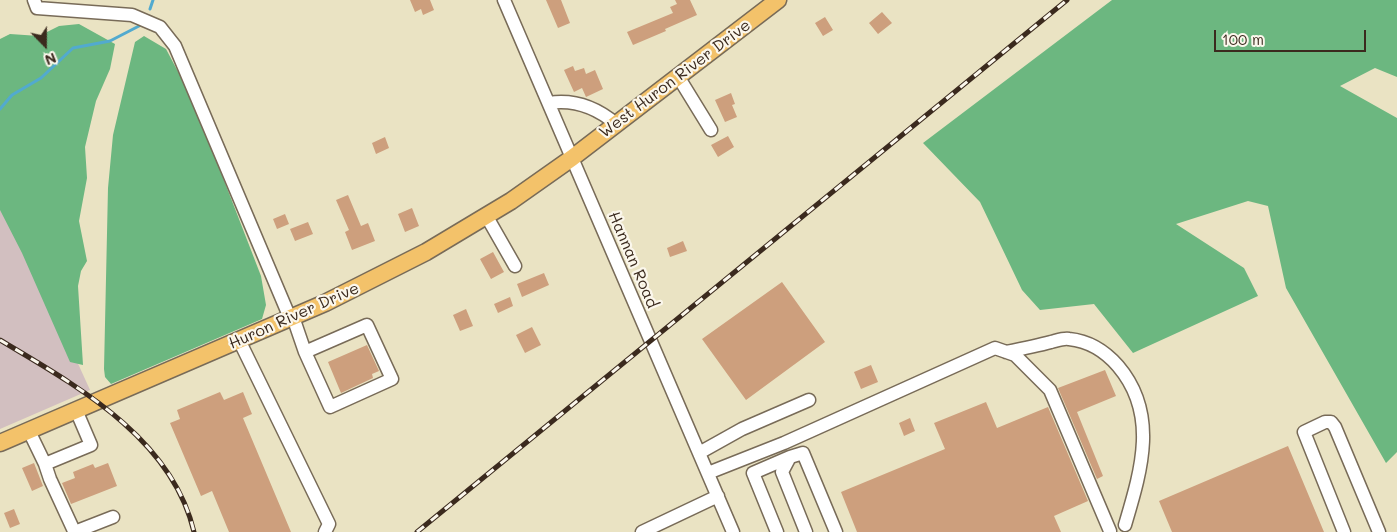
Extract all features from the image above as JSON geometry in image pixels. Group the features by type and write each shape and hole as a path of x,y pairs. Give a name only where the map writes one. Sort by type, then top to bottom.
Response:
{"main road":[{"name":"West Huron River Drive","path":"572,158 679,78 778,0"},
{"name":"Huron River Drive","path":"0,443 292,318 372,281 487,217 572,158"}],"street":[{"path":"34,0 37,8 132,15 160,26 175,46 305,352 330,407 392,379 368,324 305,352"},
{"name":"Hannan Road","path":"504,0 733,532"},
{"path":"679,78 711,130"},
{"path":"549,103 561,102 587,107 603,114 616,124"},
{"path":"487,217 514,266"},
{"path":"708,473 784,443 995,348 1006,352 1015,355 1050,390 1109,532 1126,529 1143,446 1142,414 1127,377 1109,356 1092,345 1068,338 1006,352"},
{"path":"239,340 329,524 325,532"},
{"path":"699,452 742,429 809,400"},
{"path":"45,464 91,445 76,410"},
{"path":"1344,532 1304,432 1325,422 1331,422 1335,427 1379,532"},
{"path":"29,431 74,531 113,517"},
{"path":"784,443 790,457"},
{"path":"777,532 753,473 803,453 836,532"},
{"path":"790,457 782,472 806,532"},
{"path":"642,532 663,527 718,496"}],"shaded area":[{"path":"0,192 90,390 0,429"}],"green space":[{"path":"1112,0 1397,0 1397,77 1375,68 1340,86 1397,118 1397,452 1386,463 1286,288 1268,206 1248,201 1176,224 1244,268 1258,296 1133,353 1094,304 1040,310 1022,290 980,202 923,143"},
{"path":"79,24 115,44 110,69 96,101 85,147 87,178 79,221 87,261 81,271 78,286 83,365 70,362 22,253 0,210 0,39 10,34 39,36 59,26"},
{"path":"144,36 166,49 193,100 261,276 266,305 262,319 111,384 105,377 104,369 108,188 113,135 135,42"}],"building":[{"path":"410,0 430,0 434,10 423,15 421,9 415,12"},
{"path":"546,0 561,0 570,23 558,28"},
{"path":"675,0 690,0 697,15 633,45 627,32 673,13 670,7 677,4"},
{"path":"882,12 892,23 878,34 869,23"},
{"path":"825,17 833,30 823,36 815,23"},
{"path":"573,66 575,71 584,68 586,74 595,70 603,89 586,97 582,88 574,92 564,70"},
{"path":"731,93 735,104 732,105 737,117 725,122 715,100"},
{"path":"728,136 734,147 718,157 711,145"},
{"path":"385,137 389,148 376,154 372,143"},
{"path":"348,195 361,226 368,223 375,241 352,250 345,232 349,230 336,200"},
{"path":"412,208 419,226 405,232 398,214"},
{"path":"285,214 289,224 277,229 273,219"},
{"path":"308,222 313,234 295,241 290,229"},
{"path":"683,241 687,251 670,257 667,248"},
{"path":"493,252 504,272 491,279 480,259"},
{"path":"544,273 549,285 522,297 517,284"},
{"path":"782,282 825,342 746,400 702,339"},
{"path":"510,297 513,306 498,313 494,304"},
{"path":"466,309 473,326 460,331 453,315"},
{"path":"532,327 541,345 525,353 516,335"},
{"path":"367,345 379,371 372,374 373,378 341,393 328,362"},
{"path":"871,365 878,382 861,389 854,372"},
{"path":"1105,370 1116,396 1077,412 1103,476 1097,479 1058,388"},
{"path":"220,392 224,400 243,392 252,414 243,418 291,532 229,532 212,491 201,496 170,423 180,419 177,410"},
{"path":"986,402 997,428 1048,407 1088,501 1054,516 1061,532 857,532 841,492 945,449 934,423"},
{"path":"910,418 915,431 904,436 899,423"},
{"path":"1288,446 1324,532 1172,532 1159,501"},
{"path":"34,463 43,486 32,491 22,468"},
{"path":"108,463 117,486 71,504 62,483 75,478 73,472 93,464 95,468"},
{"path":"14,509 20,524 10,528 4,513"}],"waterway":[{"path":"150,9 153,0"},
{"path":"0,109 12,95 41,78 73,48 110,41 139,26"}],"railway":[{"path":"417,532 1067,0"},
{"path":"0,340 89,396 118,418 143,442 165,469 183,499 194,532"}]}
